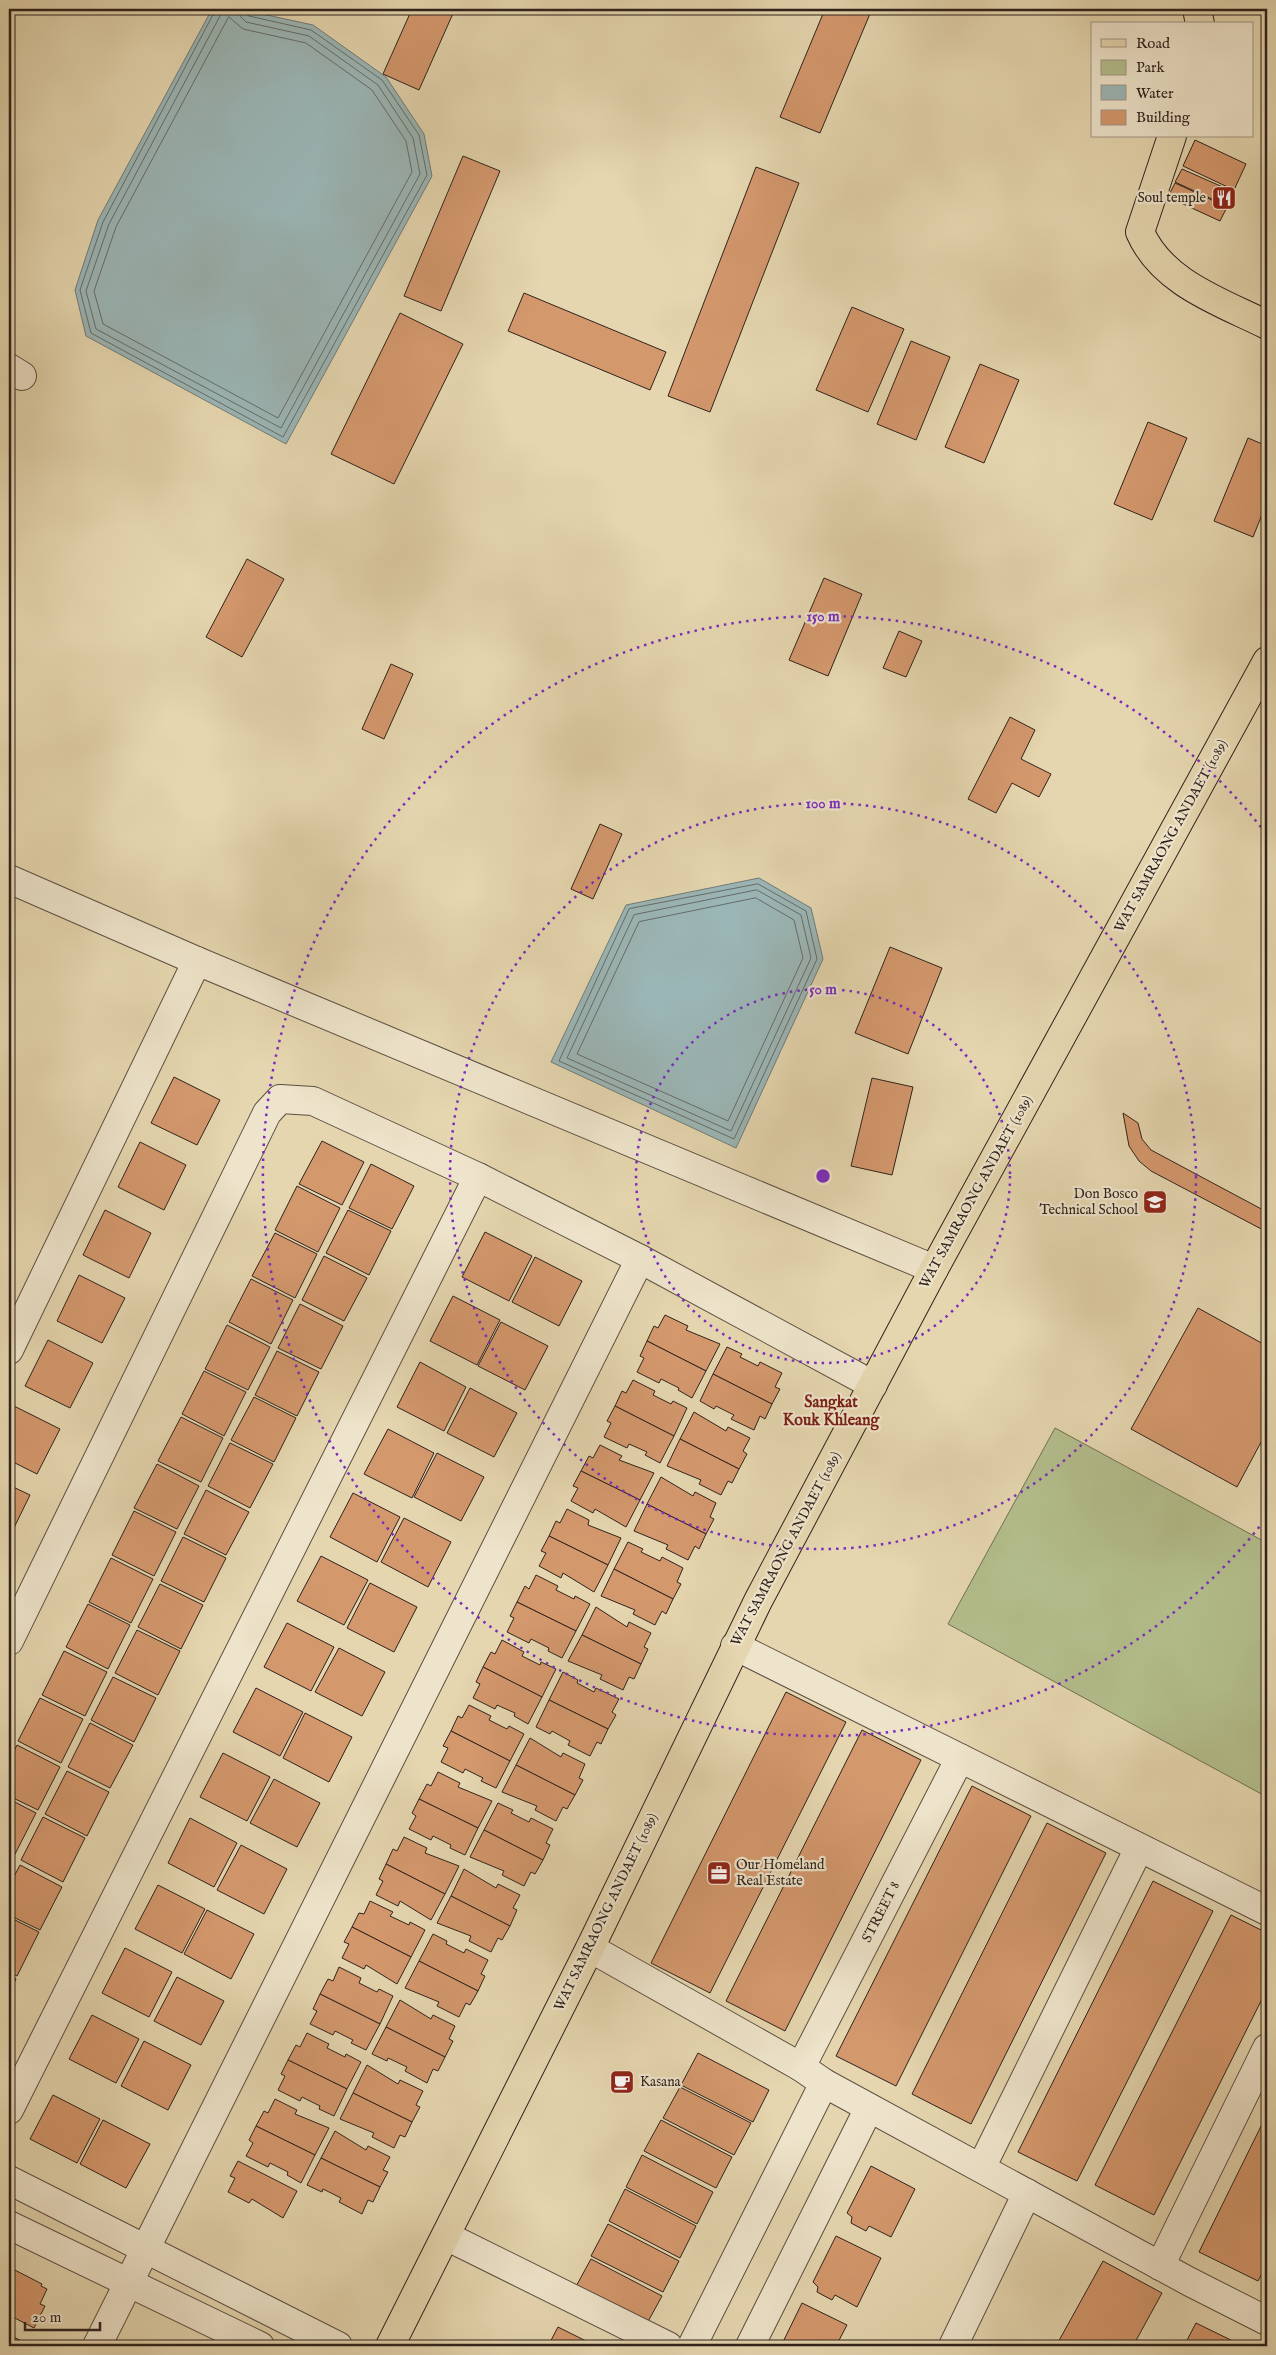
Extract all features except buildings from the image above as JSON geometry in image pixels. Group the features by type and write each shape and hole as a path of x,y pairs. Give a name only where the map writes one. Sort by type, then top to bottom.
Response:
{"main road":[{"path":"1197,9 1200,22"},
{"path":"1171,138 1140,232 1146,244 1166,268 1192,288 1267,325"},
{"name":"WAT SAMRAONG ANDAET (1089)","path":"390,2346 590,1948 735,1646 934,1269 1267,661"}],"street":[{"path":"9,879 197,962 934,1269"},
{"path":"9,1350 197,962"},
{"path":"9,1641 267,1113 280,1099 312,1100 478,1176 640,1259 873,1385"},
{"path":"9,2110 478,1176"},
{"path":"97,2346 640,1259"},
{"path":"735,1646 1267,1911"},
{"name":"STREET 8","path":"801,2067 960,1758"},
{"path":"981,2168 1139,1848"},
{"path":"590,1948 801,2067 824,2083 869,2108 1160,2266 1267,2321"},
{"path":"1160,2266 1267,2048"},
{"path":"692,2346 824,2083"},
{"path":"750,2346 869,2108"},
{"path":"9,2180 338,2346"},
{"path":"953,2346 1027,2193"},
{"path":"9,2225 260,2346"},
{"path":"446,2236 668,2346"}],"green space":[{"path":"1055,1428 1267,1543 1267,1797 948,1624"}],"water":[{"path":"212,9 239,9 313,25 386,77 424,134 432,176 286,444 86,336 75,290 98,220"},
{"path":"759,878 811,908 823,959 736,1148 551,1062 626,905"}],"place":[{"name":"Soul temple","path":"1224,198"},
{"name":"Don Bosco Technical School","path":"1155,1202"},
{"name":"Our Homeland Real Estate","path":"719,1873"},
{"name":"Kasana","path":"622,2082"}],"district":[{"name":"Sangkat Kouk Khleang","path":"831,1412"}]}
